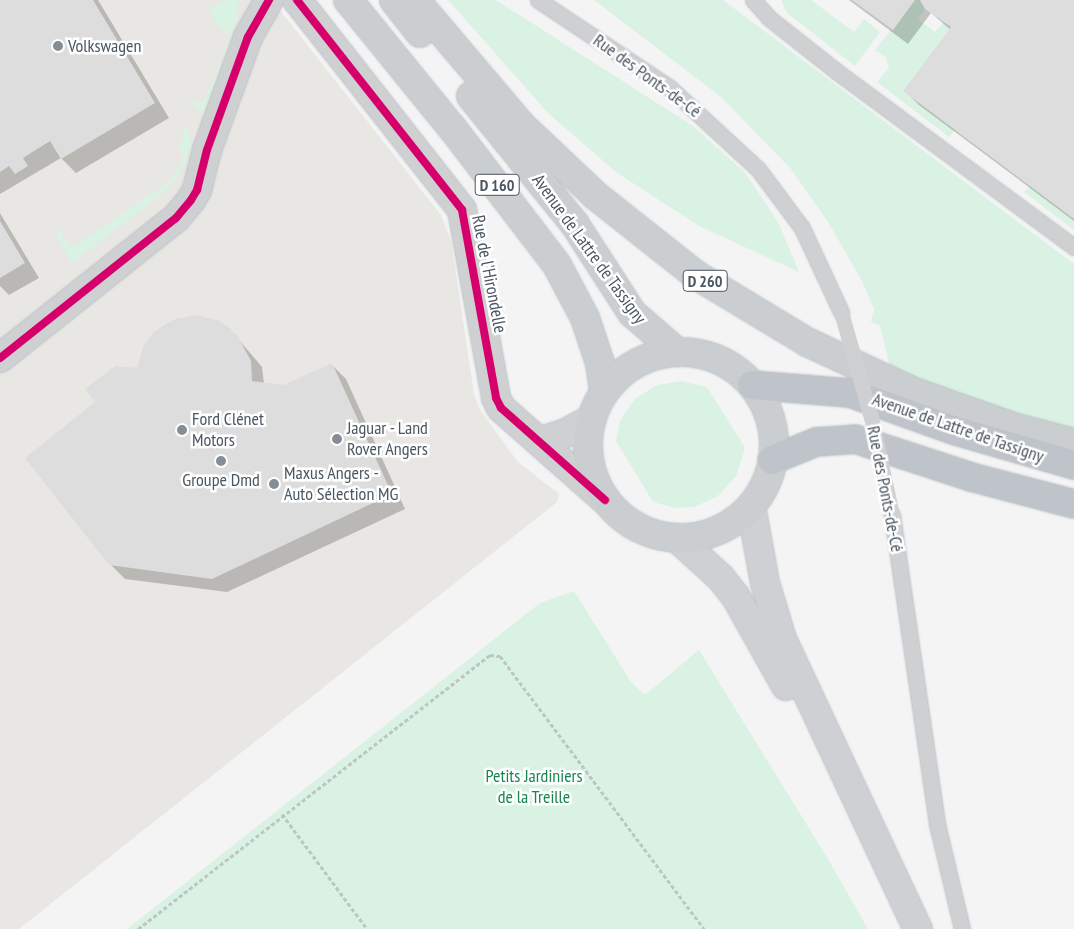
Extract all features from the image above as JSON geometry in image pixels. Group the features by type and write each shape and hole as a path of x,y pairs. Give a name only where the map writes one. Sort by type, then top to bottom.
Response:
{"highway":[{"name":"Avenue de Lattre de Tassigny","path":"752,385 850,393 953,430 1074,465"},
{"path":"772,460 816,442 855,439 971,477 1074,504"}],"main road":[{"name":"D 160","path":"348,0 454,129 557,265 572,288 588,327 600,363 604,392"},
{"name":"Avenue de Lattre de Tassigny","path":"394,0 574,223 632,313 677,352"},
{"name":"D 260","path":"415,0 483,84 534,138 596,196 696,275 807,342 914,392 1013,426 1074,443"},
{"path":"677,352 698,354 719,360 752,385 770,420 772,460 768,480 752,506 722,528 705,535 677,538 650,533 633,525 605,500 590,467 587,448 591,419 604,392 636,364 656,356 677,352"},
{"path":"752,506 761,570 782,639 918,929"},
{"path":"677,538 721,578 736,597 788,690 904,929"}],"street":[{"path":"0,358 176,218 191,200 198,190 207,150 248,37 269,0"},
{"name":"Rue de l'Hirondelle","path":"297,0 462,210 496,398 513,422 541,441 605,500"},
{"path":"541,441 566,433 591,419"}],"lane":[{"name":"Rue des Ponts-de-Cé","path":"538,0 669,88 722,133 758,169 802,228 841,312 872,417 892,515 937,824 962,929"},
{"path":"753,0 769,18 836,71 1074,247"}],"path":[{"path":"138,929 282,814 490,655 500,656 704,929"},
{"path":"282,814 367,929"}],"shaded area":[{"path":"0,0 272,0 441,215 451,240 474,394 480,410 518,462 559,494 557,502 19,929 0,929"}],"green space":[{"path":"226,0 239,0 237,19 203,115 190,101 190,98 203,103 223,56 230,32 220,29 209,10"},
{"path":"448,0 496,0 693,126 745,173 779,224 799,272 699,226 616,172 548,113"},
{"path":"594,0 723,0 1074,264 1074,432 892,376 880,326 871,322 874,309 862,281 828,222 791,169 721,97"},
{"path":"781,0 811,0 854,32 864,19 880,32 855,66 787,13"},
{"path":"915,0 920,0 925,9 918,19 935,32 944,22 951,27 903,91 955,130 949,137 877,82 889,68 886,57 875,50"},
{"path":"185,124 192,144 180,173 167,190 72,263 56,236 59,229 72,248 168,182 184,159 179,149"},
{"path":"1030,186 1074,219 1074,230 1024,192"},
{"path":"682,381 707,387 744,446 744,452 736,476 718,496 694,507 675,508 653,502 616,441 620,421 635,399 657,385"},
{"name":"Petits Jardiniers de la Treille","path":"574,591 631,682 645,695 699,650 828,859 868,929 127,929 540,603"}],"building":[{"path":"0,0 93,0 155,103 61,159 50,141 23,158 28,166 15,174 9,166 0,172"},
{"path":"852,0 915,0 893,30"},
{"path":"920,0 1074,0 1074,219 903,91 951,27 925,9"},
{"path":"0,221 25,263 0,278"},
{"name":"Ford Clénet Motors","path":"196,315 220,321 237,335 251,361 252,381 284,385 332,363 392,494 212,579 109,565 25,458 95,402 85,389 115,366 137,368 143,347 154,332 173,320"}],"cycle path":[{"path":"0,358 176,218 191,200 197,190 207,150 248,37 269,0"},
{"path":"297,0 462,210 496,398 501,408 605,500"}],"place":[{"name":"Volkswagen","path":"58,46"},
{"name":"Ford Clénet Motors","path":"182,430"},
{"name":"Jaguar - Land Rover Angers","path":"337,439"},
{"name":"Groupe Dmd","path":"221,461"},
{"name":"Maxus Angers - Auto Sélection MG","path":"274,484"}]}
